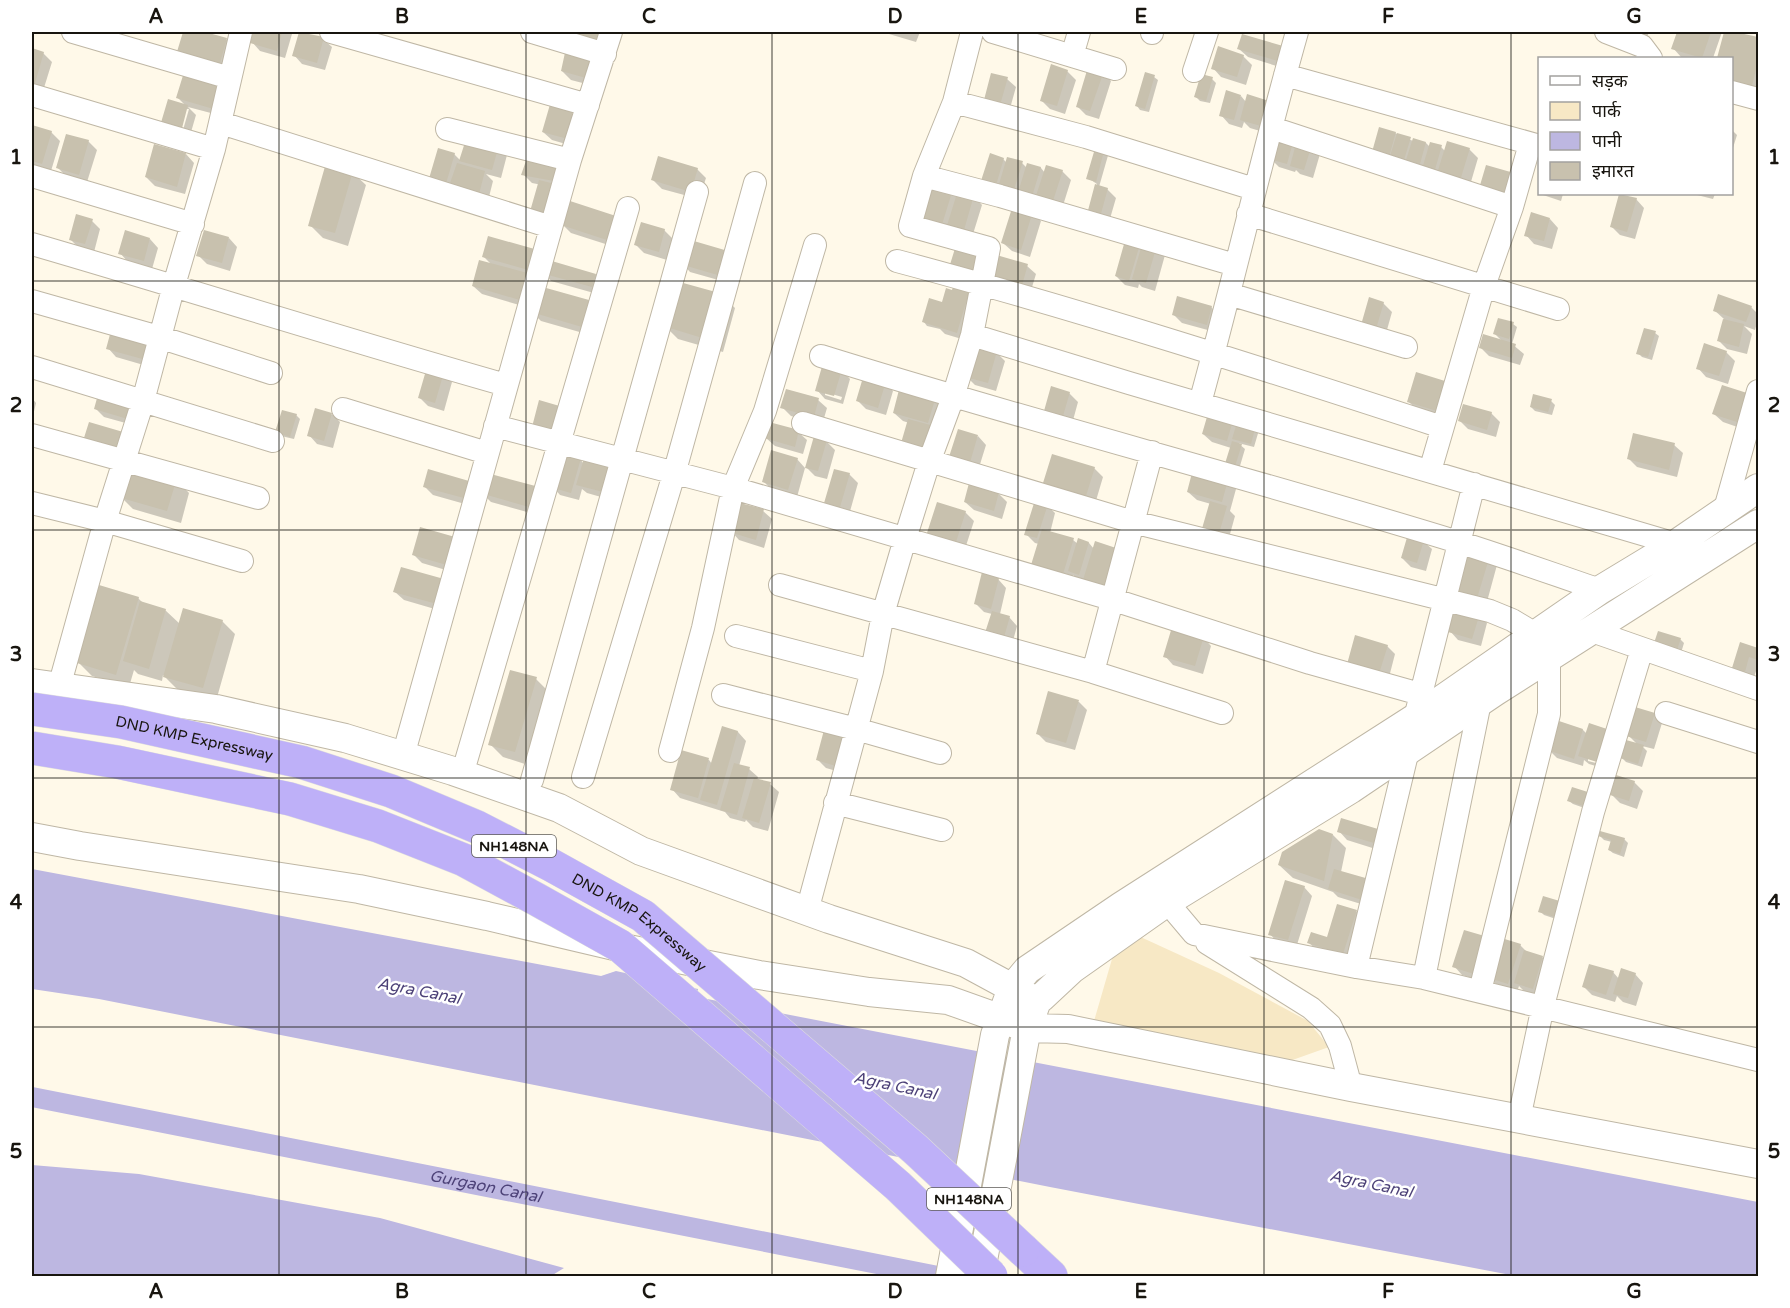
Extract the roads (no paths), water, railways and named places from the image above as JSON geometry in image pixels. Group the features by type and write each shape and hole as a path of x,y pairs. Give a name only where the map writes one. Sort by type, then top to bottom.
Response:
{"highway":[{"name":"DND KMP Expressway","path":"32,709 120,722 301,762 391,791 477,827 633,910 643,916 915,1149 1051,1276"},
{"name":"DND KMP Expressway","path":"32,748 117,762 290,799 378,826 464,860 525,893 620,946 898,1186 991,1276"}],"street":[{"path":"73,32 230,78"},
{"path":"59,687 214,149 241,32"},
{"path":"331,32 588,105"},
{"path":"532,32 605,54"},
{"path":"403,756 570,160 611,32"},
{"path":"807,911 872,671 883,614 929,462 953,397 972,334 989,248 910,226 924,176 954,102 972,32"},
{"path":"993,32 1115,69"},
{"path":"1072,56 1079,32"},
{"path":"1194,71 1207,32"},
{"path":"1200,403 1254,189 1297,32"},
{"path":"1605,32 1642,46 1651,57"},
{"path":"1285,75 1535,145 1484,286 1430,471"},
{"path":"1733,93 1758,99"},
{"path":"32,95 214,149"},
{"path":"954,102 1086,137 1254,189"},
{"path":"221,123 551,227"},
{"path":"447,129 570,160"},
{"path":"1272,129 1512,207"},
{"path":"32,176 193,224"},
{"path":"924,176 1235,265"},
{"path":"583,777 674,474 754,183"},
{"path":"532,780 697,192"},
{"path":"466,761 628,207"},
{"path":"1248,214 1558,309"},
{"path":"32,244 381,349 506,384"},
{"path":"670,751 703,628 732,488 765,411 815,244"},
{"path":"897,261 982,283 1214,352 1442,427"},
{"path":"1228,294 1406,347"},
{"path":"32,301 159,337 271,373"},
{"path":"972,334 1129,384 1676,544"},
{"path":"821,356 953,397 1152,452 1460,543 1600,590"},
{"path":"32,367 273,441"},
{"path":"1725,509 1758,391"},
{"path":"343,409 487,453"},
{"path":"803,423 1132,522 1501,614 1543,646 1550,686 1546,725 1480,991"},
{"path":"495,426 732,488 1111,599 1310,663 1418,706"},
{"path":"32,435 125,459 258,498"},
{"path":"1093,672 1152,452"},
{"path":"1418,706 1474,484"},
{"path":"980,1276 1025,1036 1037,1001 1072,969 1167,902 1351,789 1480,702 1543,646 1600,590 1676,544 1758,488"},
{"path":"32,503 242,561"},
{"path":"950,1276 997,1027 1012,987 1027,970 1418,706 1543,646 1592,631 1758,524"},
{"path":"780,585 1093,672 1222,713"},
{"path":"1592,631 1758,689"},
{"path":"736,636 872,671"},
{"path":"1519,1119 1543,1006 1593,812 1642,650"},
{"path":"32,683 216,709 345,738 559,808 641,851 807,911 966,963 1037,1001 1068,1029"},
{"path":"723,695 940,753"},
{"path":"1424,978 1480,702"},
{"path":"1666,713 1758,742"},
{"path":"1356,967 1408,750"},
{"path":"835,803 942,830"},
{"path":"32,837 359,889 618,947 759,975 869,992 948,1000 997,1027 1025,1036 1068,1029 1351,1087 1758,1164"},
{"path":"1167,902 1194,934 1302,1002 1330,1025 1340,1046 1351,1087"},
{"path":"1194,934 1356,967 1424,978 1758,1060"}],"water":[{"name":"Agra Canal","path":"32,869 601,976 616,971 698,989 697,997 1758,1202 1758,1276 1516,1276 1050,1187 99,999 32,989"},
{"path":"32,1165 139,1174 380,1218 564,1268 551,1276 32,1276"}],"waterway":[{"name":"Gurgaon Canal","path":"32,1097 938,1276"}]}
